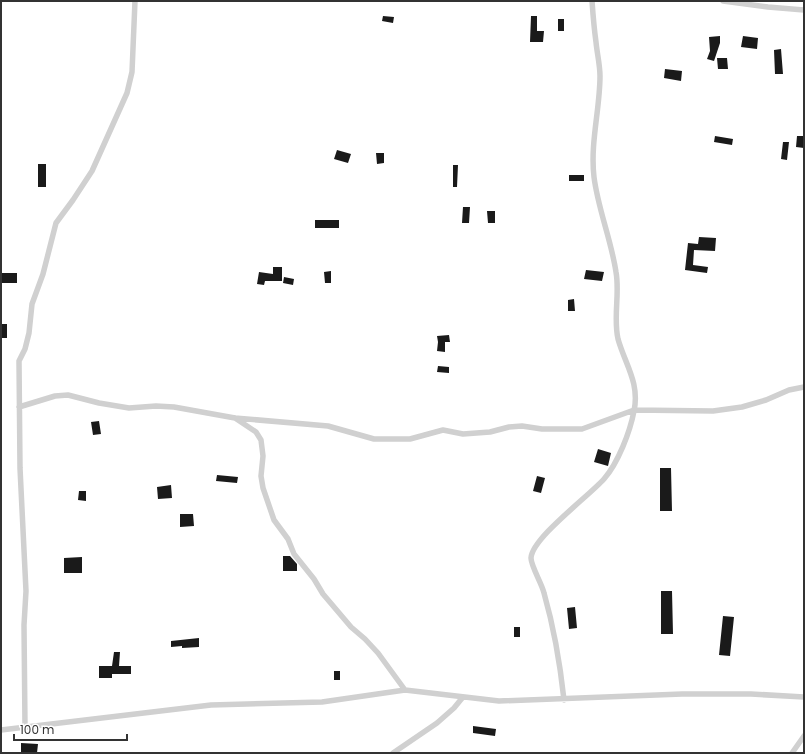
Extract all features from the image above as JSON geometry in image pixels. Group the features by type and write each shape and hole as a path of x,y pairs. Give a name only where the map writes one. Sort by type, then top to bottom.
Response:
{"street":[{"path":"25,727 24,625 26,591 20,468 19,361 25,349 29,333 32,304 43,274 56,223 92,171 126,93 132,72 134,1"},
{"path":"564,700 560,661 555,638 544,592 532,564 531,557 536,546 543,537 587,497 609,472 617,460 634,410 636,392 632,375 618,337 616,272 594,175 594,152 600,74 592,1"},
{"path":"723,1 804,10"},
{"path":"19,407 55,396 68,395 129,408 156,406 174,407 235,418 328,426 374,438 393,440 410,439 443,430 463,434 490,432 510,427 522,426 542,429 582,429 634,410 713,411 742,407 766,400 789,390 804,387"},
{"path":"235,418 256,432 261,440 263,456 261,476 263,488 274,520 288,539 294,554 314,579 323,594 352,627 378,653 405,690"},
{"path":"1,730 211,705 322,702 405,690 499,701 564,700 682,694 752,694 804,697"},
{"path":"393,753 437,723 454,708 463,697"},
{"path":"792,753 804,736"}],"building":[{"path":"383,16 394,17 393,23 382,21"},
{"path":"531,16 537,16 537,31 544,31 543,42 530,42"},
{"path":"558,19 564,19 564,31 558,31"},
{"path":"720,36 720,43 714,61 707,59 710,51 709,37"},
{"path":"743,36 758,38 757,49 741,47"},
{"path":"781,49 783,74 775,74 774,50"},
{"path":"717,58 727,58 728,69 718,69"},
{"path":"665,69 682,71 681,81 664,78"},
{"path":"715,136 733,139 732,145 714,142"},
{"path":"797,136 804,136 804,148 796,147"},
{"path":"783,142 789,142 787,160 781,159"},
{"path":"337,150 351,154 348,163 334,159"},
{"path":"376,153 384,153 384,163 377,164"},
{"path":"38,164 46,164 46,187 38,187"},
{"path":"453,165 458,165 457,187 453,187"},
{"path":"569,175 584,175 584,181 569,181"},
{"path":"463,207 470,207 469,223 462,223"},
{"path":"487,211 495,211 495,223 488,223"},
{"path":"315,220 339,220 339,228 315,228"},
{"path":"699,237 716,238 715,251 694,250 693,265 708,267 707,273 685,270 688,243 698,244"},
{"path":"273,267 282,267 282,281 265,281 264,285 257,284 259,272 273,274"},
{"path":"586,270 604,272 602,281 584,279"},
{"path":"331,271 331,283 325,283 324,272"},
{"path":"1,273 17,273 17,283 1,283"},
{"path":"284,277 294,279 293,285 283,283"},
{"path":"574,299 575,311 568,311 568,300"},
{"path":"1,324 7,324 7,338 1,338"},
{"path":"449,335 450,342 445,342 445,352 437,351 437,336"},
{"path":"438,366 449,367 449,373 437,372"},
{"path":"99,421 101,434 93,435 91,422"},
{"path":"598,449 611,453 608,466 594,462"},
{"path":"660,468 671,468 672,511 660,511"},
{"path":"217,475 238,477 237,483 216,481"},
{"path":"537,476 545,478 541,493 533,491"},
{"path":"171,485 172,498 158,499 157,487"},
{"path":"79,491 86,491 86,501 78,500"},
{"path":"180,514 193,514 194,526 180,527"},
{"path":"283,556 290,556 297,564 297,571 283,571"},
{"path":"82,557 82,573 64,573 64,558"},
{"path":"661,591 672,591 673,634 661,634"},
{"path":"575,607 577,628 569,629 567,608"},
{"path":"723,616 734,617 730,656 719,655"},
{"path":"514,627 520,627 520,637 514,637"},
{"path":"199,638 199,647 171,647 171,641"},
{"path":"114,652 120,652 119,666 131,666 131,674 112,674 112,678 99,678 99,666 112,666"},
{"path":"334,671 340,671 340,680 334,680"},
{"path":"473,726 496,729 495,736 473,733"},
{"path":"21,743 38,744 37,753 21,753"}]}
